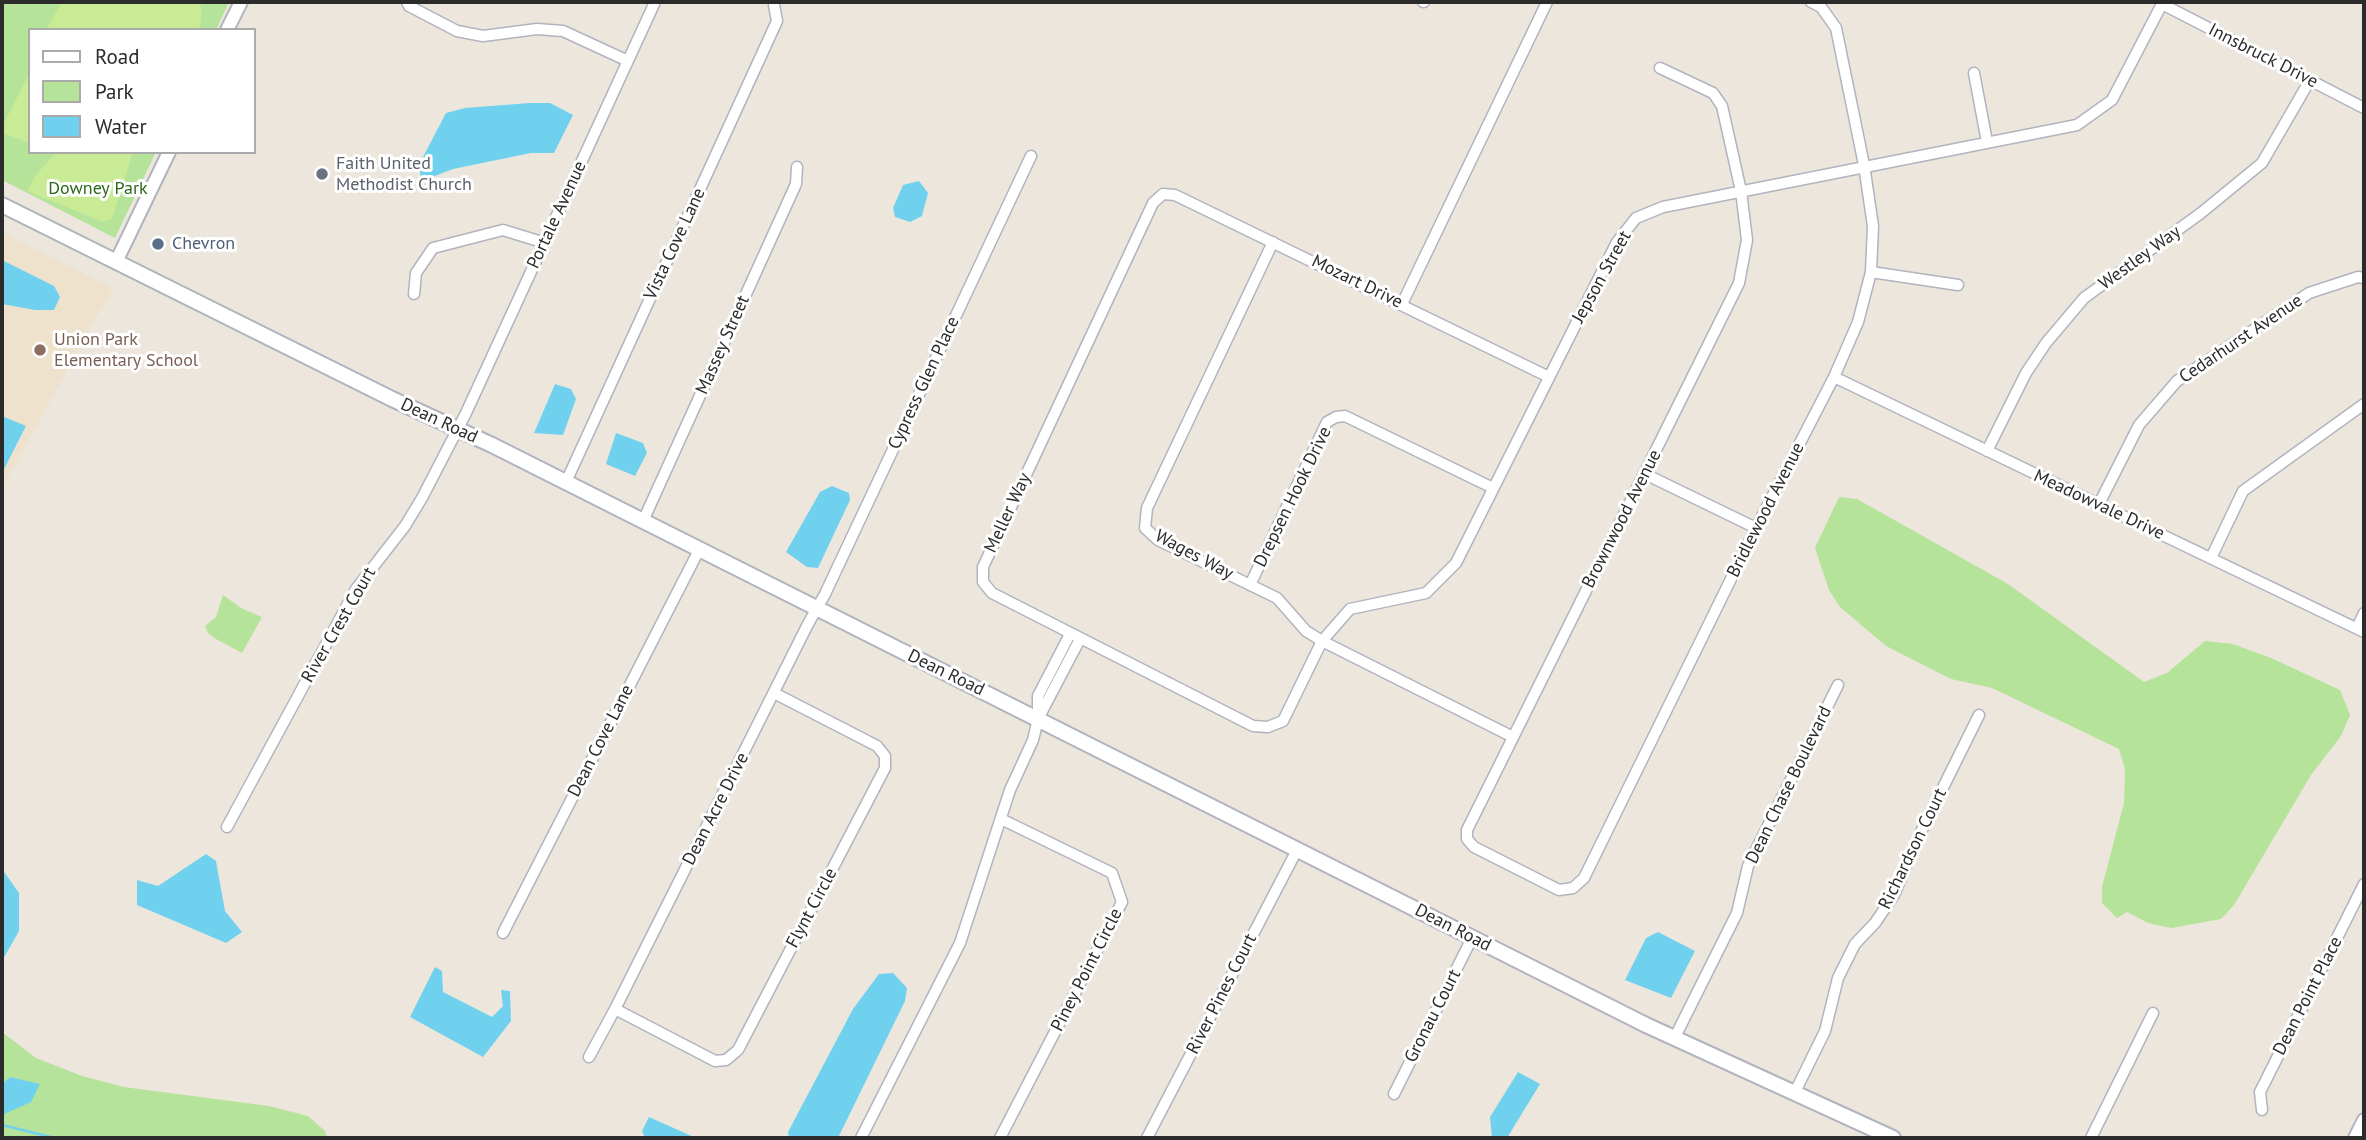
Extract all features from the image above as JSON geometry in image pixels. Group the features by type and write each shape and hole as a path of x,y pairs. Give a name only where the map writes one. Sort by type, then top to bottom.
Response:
{"main road":[{"name":"Dean Road","path":"2,205 391,399 566,482 1674,1039 1893,1138"}],"street":[{"path":"228,28 241,2"},
{"path":"407,2 409,6 457,31 483,36 537,29 563,31 628,61"},
{"name":"Portale Avenue","path":"458,429 655,2"},
{"path":"1402,304 1547,2"},
{"name":"Bridlewood Avenue","path":"1467,839 1474,847 1559,890 1573,888 1584,878 1756,527 1834,377 1857,322 1871,272 1873,226 1864,165 1836,28 1821,7 1811,2"},
{"name":"Jepson Street","path":"1268,727 1283,721 1322,641 1350,609 1426,593 1456,563 1617,242 1636,218 1663,207 1864,165 2077,125 2112,100 2163,3"},
{"name":"Innsbruck Drive","path":"2163,3 2364,108"},
{"name":"Vista Cove Lane","path":"566,482 777,21 774,5"},
{"name":"Brownwood Avenue","path":"1467,839 1467,830 1739,283 1747,240 1741,191 1722,106 1713,93 1660,68"},
{"path":"1974,74 1987,142"},
{"name":"Westley Way","path":"1987,451 2026,373 2046,343 2084,298 2201,213 2262,163 2310,80"},
{"path":"116,262 168,154"},
{"name":"Cypress Glen Place","path":"817,609 1031,156"},
{"name":"Massey Street","path":"643,521 796,184 797,167"},
{"name":"Mozart Drive","path":"1163,194 1175,195 1549,377"},
{"name":"Meller Way","path":"1163,194 1153,203 983,567 983,582 992,593 1075,636 1253,726 1268,727"},
{"path":"414,294 416,273 433,248 503,230 545,243"},
{"name":"Wages Way","path":"1273,242 1147,508 1145,528 1158,540 1278,598 1306,631 1322,641 1513,737"},
{"path":"1871,272 1958,285"},
{"name":"Cedarhurst Avenue","path":"2099,504 2139,425 2177,381 2309,293 2364,278"},
{"name":"Meadowvale Drive","path":"1834,377 2360,630"},
{"path":"2211,558 2243,491 2364,404"},
{"name":"Drepsen Hook Drive","path":"1250,585 1326,422 1336,417 1345,416 1493,488"},
{"name":"River Crest Court","path":"227,827 356,589 405,526 458,429"},
{"path":"1645,474 1756,527"},
{"name":"Dean Cove Lane","path":"503,933 699,550"},
{"name":"Dean Acre Drive","path":"589,1057 817,609"},
{"path":"2360,630 2364,613"},
{"path":"861,1138 960,943 1014,780 1033,740 1038,719 1038,696 1075,636"},
{"name":"Dean Chase Boulevard","path":"1674,1039 1737,913 1748,866 1838,685"},
{"name":"Flynt Circle","path":"615,1009 715,1061 726,1060 738,1050 886,768 885,756 877,746 774,693"},
{"name":"Richardson Court","path":"1794,1094 1825,1031 1838,978 1855,944 1875,923 1894,895 1918,838 1979,715"},
{"name":"Piney Point Circle","path":"1000,1138 1122,902 1112,873 1001,819"},
{"name":"River Pines Court","path":"1147,1138 1297,850"},
{"name":"Dean Point Place","path":"2262,1110 2260,1092 2364,884"},
{"name":"Gronau Court","path":"1394,1094 1472,938"},
{"path":"2091,1138 2153,1013"},
{"path":"2355,1138 2364,1120"}],"shaded area":[{"name":"Union Park Elementary School","path":"2,232 113,288 2,488"}],"green space":[{"name":"Downey Park","path":"2,2 229,2 217,28 28,28 28,154 155,154 115,238 2,180"},
{"path":"62,2 200,2 202,13 199,28 47,28"},
{"path":"28,76 28,142 2,133 2,127"},
{"path":"54,154 132,154 112,219 103,222 27,191 35,176"},
{"path":"1839,497 1857,499 2008,584 2144,682 2167,673 2205,641 2233,644 2271,658 2340,690 2350,715 2341,736 2311,775 2234,905 2221,919 2171,928 2148,923 2127,912 2117,918 2102,903 2102,887 2124,803 2125,769 2119,749 1992,688 1951,679 1886,646 1840,607 1829,590 1815,548"},
{"path":"223,595 241,608 262,617 242,653 216,639 208,633 205,626 216,617"},
{"path":"2,1032 36,1058 82,1076 124,1087 269,1106 308,1116 325,1131 327,1138 2,1138"}],"water":[{"path":"550,103 573,115 554,153 531,153 453,169 427,179 421,177 419,169 423,157 446,113 465,108"},
{"path":"919,181 928,193 922,216 910,222 895,217 893,208 903,185"},
{"path":"2,260 54,286 60,297 54,310 35,310 2,304"},
{"path":"555,384 571,389 576,399 563,435 534,433"},
{"path":"2,416 26,426 2,473"},
{"path":"616,433 643,443 647,453 635,476 606,464"},
{"path":"832,486 849,493 850,500 818,568 807,567 786,552 820,492"},
{"path":"206,854 216,861 225,911 242,932 226,943 137,905 137,880 158,886"},
{"path":"2,869 19,893 19,931 2,961"},
{"path":"1658,932 1695,951 1671,998 1625,980 1646,938"},
{"path":"435,967 442,971 443,992 492,1017 503,1006 501,990 510,991 511,1021 483,1057 410,1017"},
{"path":"893,973 907,988 905,1001 838,1138 789,1138 788,1132 853,1009 879,974"},
{"path":"1518,1072 1540,1084 1507,1138 1492,1138 1490,1117"},
{"path":"10,1077 40,1084 31,1102 2,1115 2,1084"},
{"path":"649,1117 696,1138 645,1138 642,1131"}],"waterway":[{"path":"2,1125 55,1138"}],"place":[{"name":"Faith United Methodist Church","path":"322,174"},
{"name":"Chevron","path":"158,244"},
{"name":"Union Park Elementary School","path":"40,350"}]}
